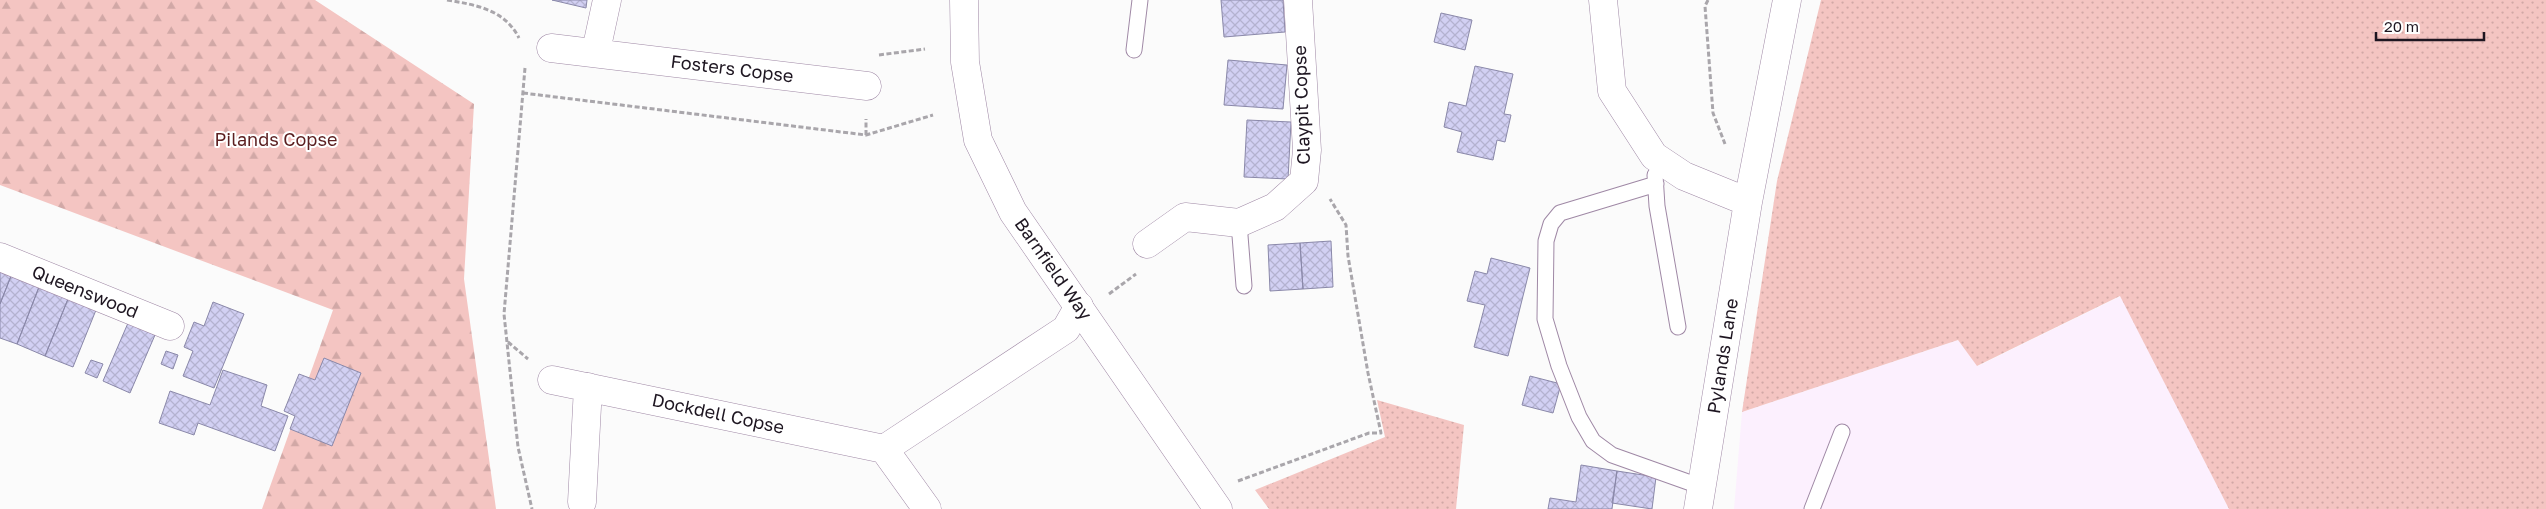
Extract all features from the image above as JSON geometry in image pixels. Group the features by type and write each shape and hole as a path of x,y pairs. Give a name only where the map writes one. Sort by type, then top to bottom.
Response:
{"street":[{"path":"596,51 607,0"},
{"name":"Barnfield Way","path":"964,0 966,62 978,140 1013,212 1218,509"},
{"name":"Claypit Copse","path":"1239,224 1275,208 1304,180 1307,150 1298,0"},
{"path":"1603,0 1612,91 1654,156 1684,176 1748,202"},
{"name":"Pylands Lane","path":"1700,498 1748,202 1787,0"},
{"path":"1774,69 1798,0"},
{"name":"Fosters Copse","path":"552,48 596,51 867,86"},
{"path":"1147,244 1186,217 1239,224"},
{"name":"Queenswood","path":"0,257 170,326"},
{"path":"926,509 884,449 1066,329 1079,306"},
{"name":"Dockdell Copse","path":"552,380 884,449"},
{"path":"582,502 588,387"}],"lane":[{"path":"1134,50 1140,0"},
{"path":"1654,156 1657,206 1678,327"},
{"path":"1656,184 1560,213 1551,224 1546,241 1545,319 1559,366 1579,417 1593,441 1612,456 1700,498"},
{"path":"1239,224 1244,286"},
{"path":"1812,509 1842,432"}],"path":[{"path":"447,0 491,9 512,25 523,45"},
{"path":"1708,0 1705,6 1713,113 1727,149"},
{"path":"867,86 879,54 925,49"},
{"path":"526,60 504,314 518,448 532,509"},
{"path":"523,93 866,136 933,115"},
{"path":"1240,489 1235,482 1368,433 1381,433 1368,372 1348,256 1346,225 1325,190 1304,180"},
{"path":"1102,287 1107,296"}],"shaded area":[{"path":"2121,296 2229,509 1734,509 1742,412 1958,340 1978,366"}],"green space":[{"name":"Pilands Copse","path":"0,0 315,0 474,104 464,279 496,509 262,509 333,310 0,185"},
{"path":"1821,0 2546,0 2546,509 2229,509 2120,296 1977,366 1958,340 1742,412 1777,181"},
{"path":"1377,400 1464,425 1456,509 1269,509 1255,490 1385,437"}],"building":[{"path":"552,0 587,0 586,8"},
{"path":"1221,0 1283,0 1285,32 1224,37"},
{"path":"1441,13 1472,20 1465,50 1434,42"},
{"path":"1228,60 1287,65 1283,109 1224,105"},
{"path":"1475,66 1513,74 1504,114 1511,115 1505,142 1497,140 1493,160 1457,152 1462,132 1444,127 1449,102 1466,106"},
{"path":"1247,120 1291,122 1288,179 1244,177"},
{"path":"1331,241 1333,287 1303,289 1300,243"},
{"path":"1300,243 1303,289 1270,291 1268,245"},
{"path":"1491,258 1530,268 1508,356 1474,347 1485,305 1467,301 1475,271 1487,274"},
{"path":"0,272 11,276 0,304"},
{"path":"11,276 39,287 17,344 0,338 0,304"},
{"path":"39,287 68,299 45,356 17,344"},
{"path":"68,299 96,310 73,367 45,356"},
{"path":"213,302 244,314 214,388 183,376 193,351 184,347 194,322 204,326"},
{"path":"128,323 155,335 130,393 103,381"},
{"path":"166,351 178,355 173,369 161,364"},
{"path":"324,358 361,373 332,446 290,429 295,416 284,411 299,374 315,380"},
{"path":"91,360 103,364 97,378 85,373"},
{"path":"223,370 267,385 261,406 288,416 275,451 198,423 194,435 159,423 170,391 210,405"},
{"path":"1530,376 1561,384 1553,413 1522,405"},
{"path":"1581,465 1617,471 1612,509 1548,509 1550,498 1576,502"},
{"path":"1617,471 1656,477 1652,509 1612,503"}]}
